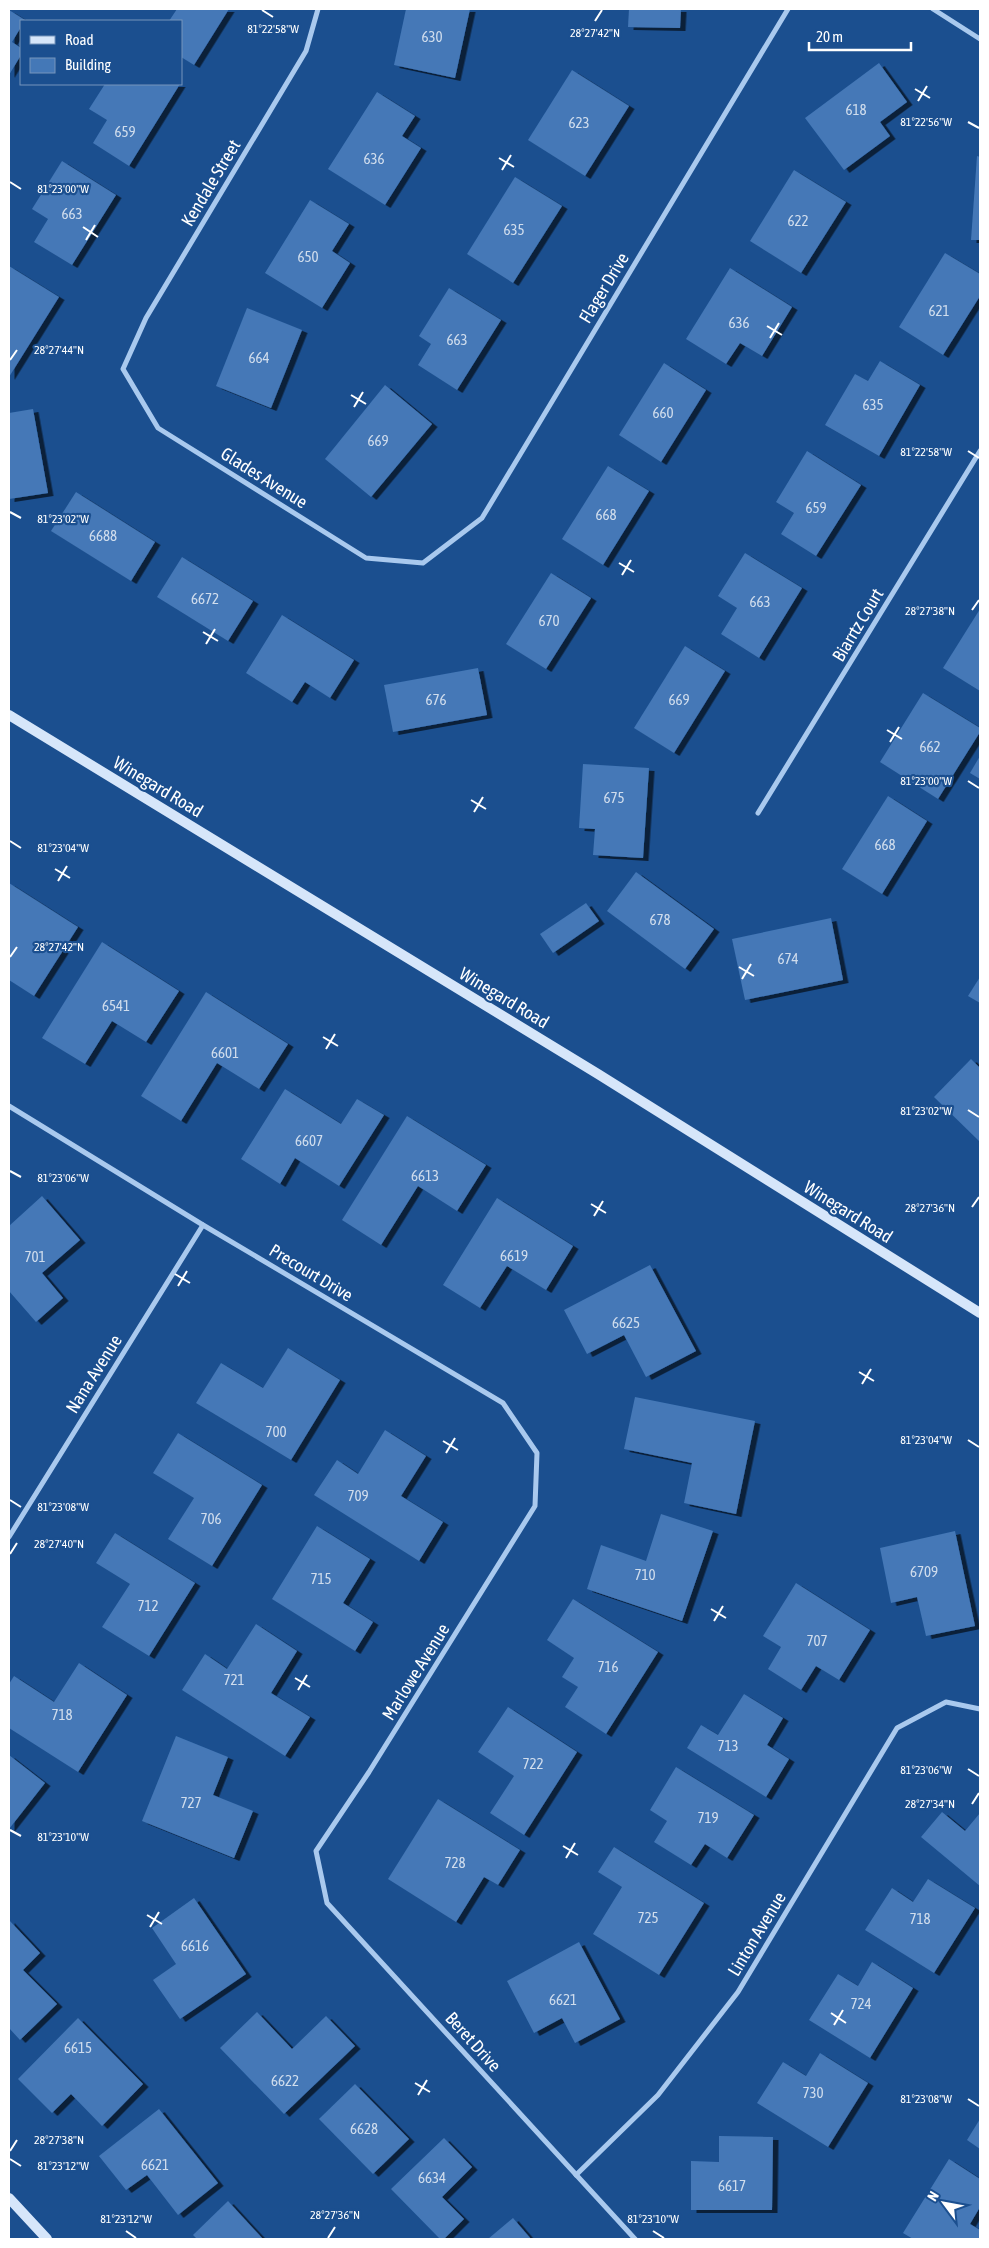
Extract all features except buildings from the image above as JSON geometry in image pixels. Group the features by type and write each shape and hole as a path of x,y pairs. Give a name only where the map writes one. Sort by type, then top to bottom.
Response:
{"street":[{"name":"Kendale Street","path":"123,369 146,318 306,51 318,9"},
{"name":"Flager Drive","path":"423,563 482,518 788,9"},
{"path":"933,9 980,38"},
{"name":"Glades Avenue","path":"123,369 158,428 366,558 423,563"},
{"name":"Biarrtz Court","path":"758,813 980,451"},
{"name":"Winegard Road","path":"9,714 606,1080 980,1313"},
{"name":"Precourt Drive","path":"9,1106 203,1225 503,1403 537,1452 535,1506"},
{"name":"Nana Avenue","path":"9,1538 203,1225"},
{"name":"Marlowe Avenue","path":"316,1851 369,1772 535,1506"},
{"name":"Linton Avenue","path":"576,2175 658,2095 738,1992 897,1728 946,1702 980,1709"},
{"name":"Beret Drive","path":"316,1851 327,1903 635,2239"},
{"path":"9,2198 47,2239"}]}
